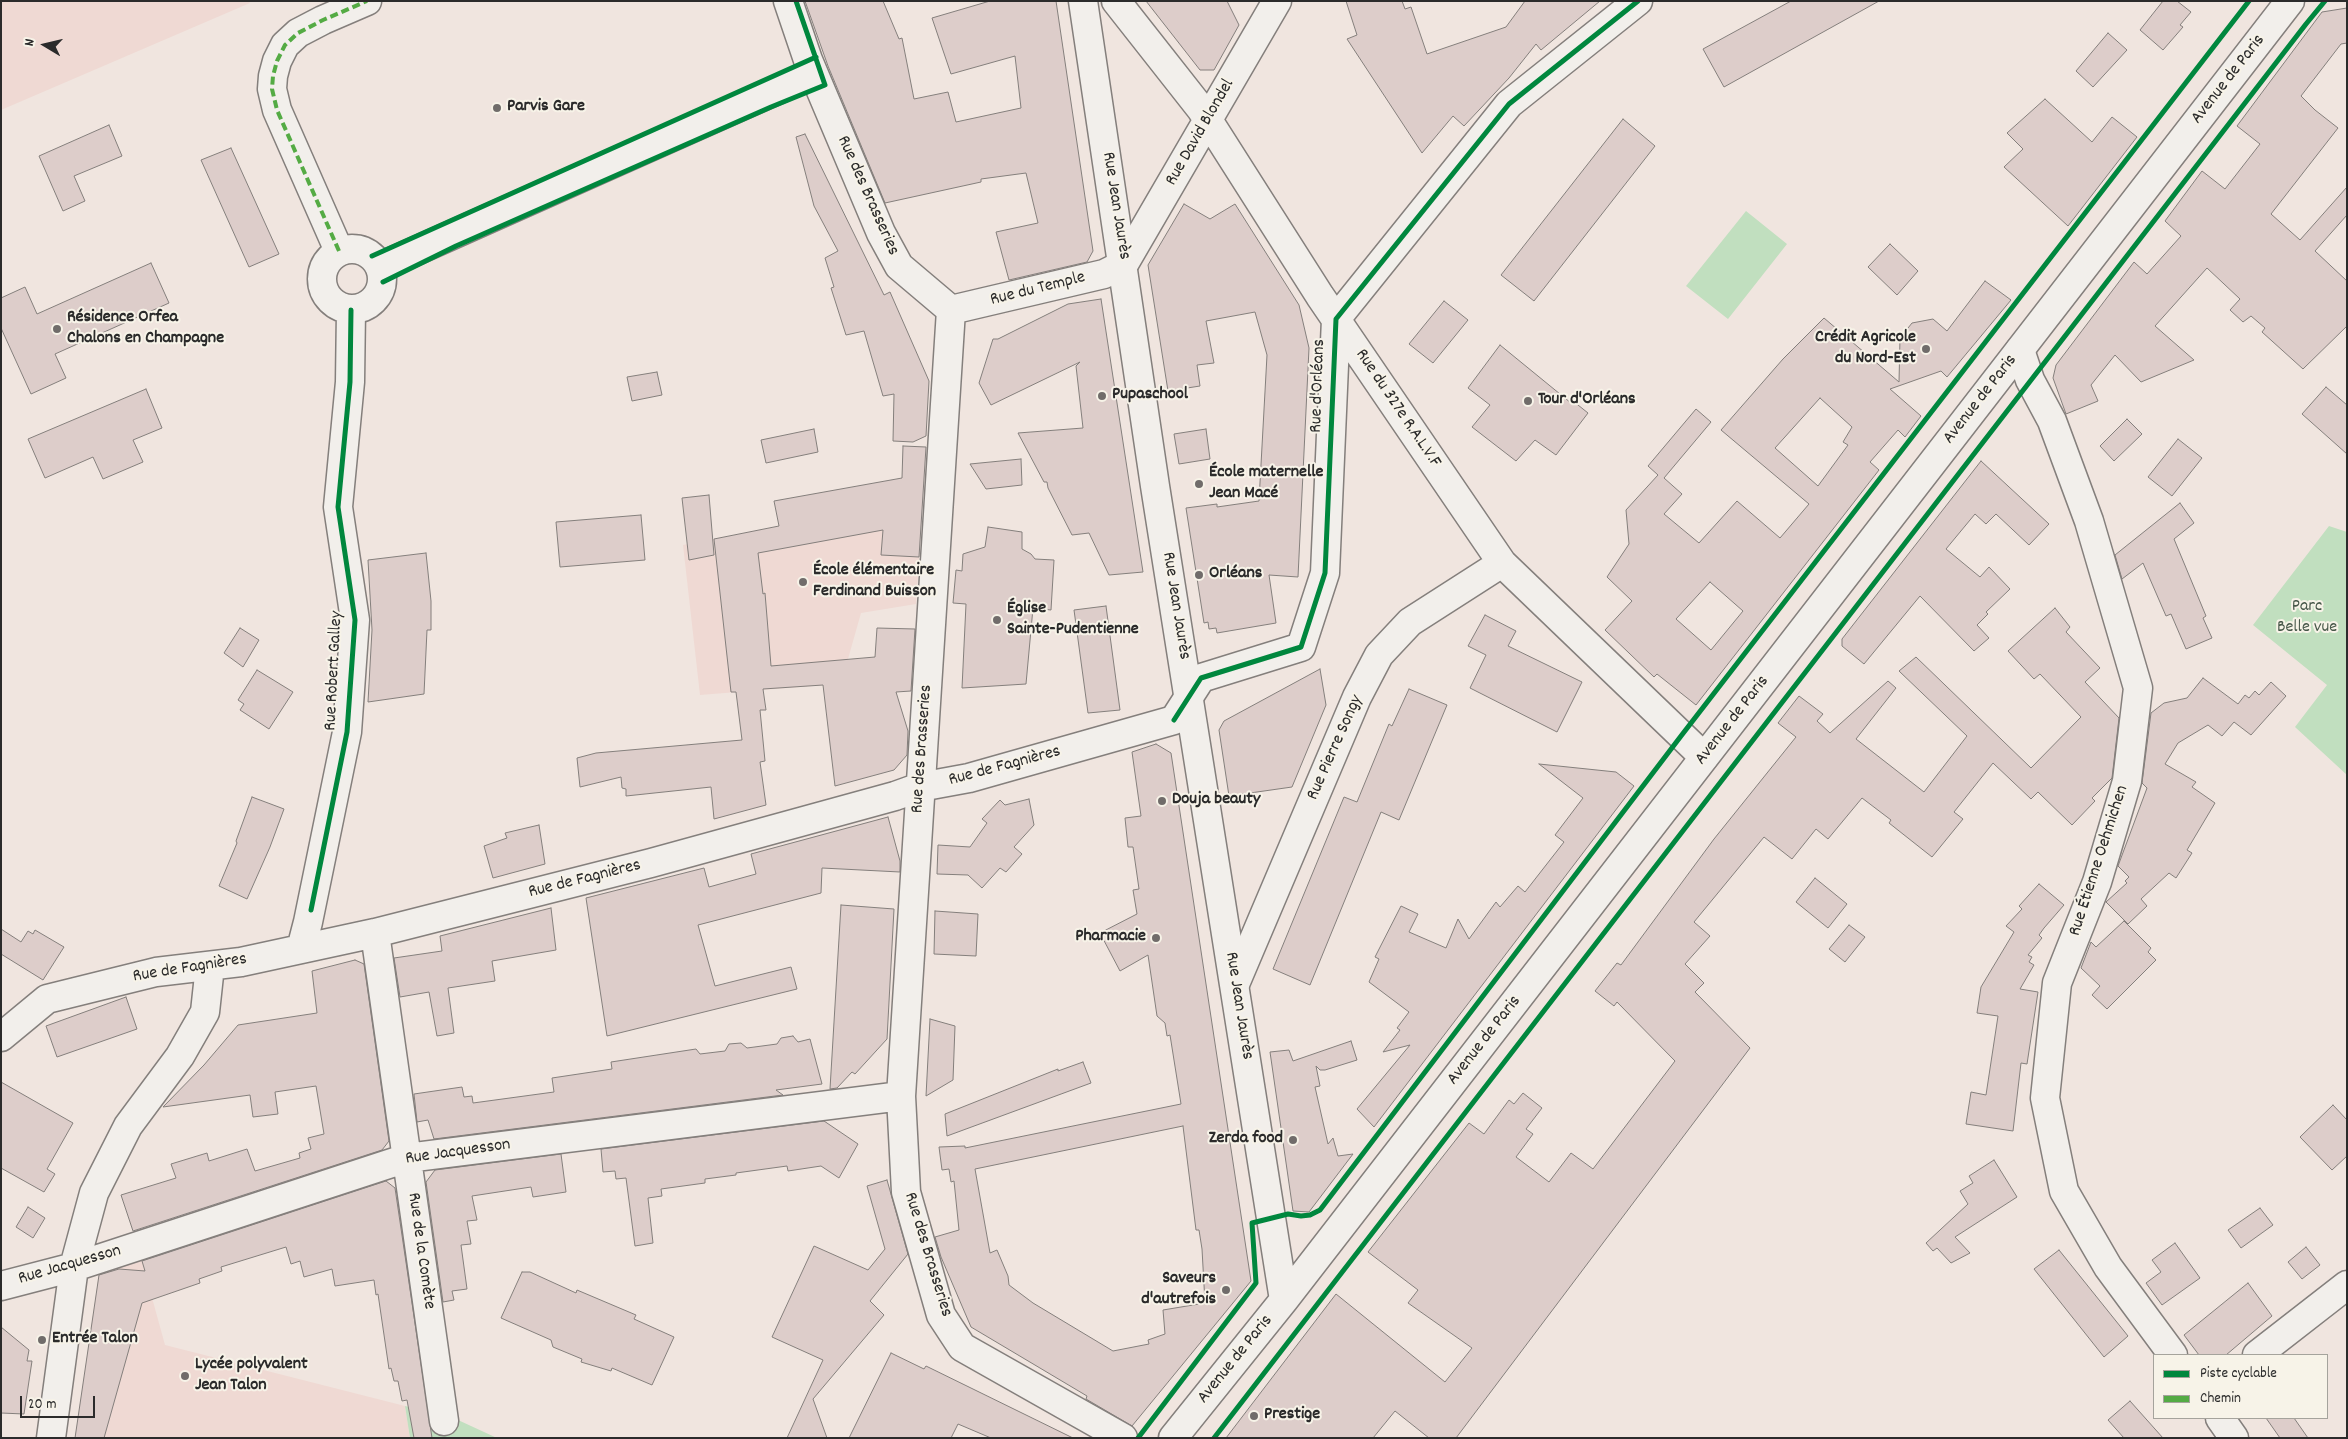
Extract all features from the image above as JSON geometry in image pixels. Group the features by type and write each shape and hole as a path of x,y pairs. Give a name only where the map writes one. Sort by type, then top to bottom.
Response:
{"street":[{"path":"339,252 277,110 272,89 272,76 277,61 286,45 298,34 323,20 367,1"},
{"name":"Rue des Brasseries","path":"788,1 814,74 881,233 899,266 951,310 901,1096 906,1192 941,1314 962,1347 1123,1438"},
{"name":"Rue Jean Jaurès","path":"1084,1 1189,697 1284,1300"},
{"name":"Rue du 327e R.A.L.V.F","path":"1116,1 1208,120 1336,319 1502,563 1704,757"},
{"name":"Rue David Blondel","path":"1124,264 1277,1"},
{"name":"Rue d'Orléans","path":"1174,720 1201,678 1301,647 1325,573 1336,319 1509,104 1638,1"},
{"name":"Avenue de Paris","path":"1173,1438 1284,1300 2290,1"},
{"path":"380,267 814,74"},
{"path":"350,249 362,250 372,256 380,267 383,282 378,297 366,307 351,310 338,307 328,299 322,286 322,273 328,260 339,252 350,249"},
{"name":"Rue du Temple","path":"951,310 1104,274 1124,264"},
{"name":"Rue Robert Galley","path":"301,948 347,732 355,620 338,507 350,382 351,310"},
{"name":"Rue Étienne Oehmichen","path":"2020,350 2030,380 2052,421 2089,521 2138,688 2127,781 2097,882 2057,983 2045,1098 2064,1191 2108,1267 2172,1354"},
{"name":"Rue Pierre Songy","path":"1235,984 1357,697 1379,655 1410,622 1502,563"},
{"name":"Rue de Fagnières","path":"1,1037 47,1000 156,972 241,962 375,934 660,860 895,796 920,787 970,778 1174,720"},
{"name":"Rue de la Comète","path":"375,934 444,1421"},
{"path":"51,1438 74,1267 94,1193 128,1126 180,1056 205,1012 210,966"},
{"name":"Rue Jacquesson","path":"1,1286 74,1267 407,1158 901,1096"},
{"path":"2258,1354 2347,1286"},
{"path":"2221,1419 2234,1438"}],"shaded area":[{"path":"1,1 249,1 250,3 1,110"},
{"name":"École élémentaire Ferdinand Buisson","path":"923,499 916,604 861,613 848,659 850,683 700,695 683,545"},
{"name":"Lycée polyvalent Jean Talon","path":"140,1254 165,1345 405,1406 410,1438 75,1438 100,1267"}],"green space":[{"path":"1746,211 1787,244 1728,319 1686,286"},
{"name":"Parc Belle vue","path":"2329,526 2347,532 2347,775 2295,727 2327,685 2253,625"},
{"path":"405,1406 427,1411 429,1423 458,1420 497,1438 410,1438"}],"building":[{"path":"805,1 883,1 899,39 902,38 914,99 948,92 956,122 1021,108 1015,56 951,74 932,18 990,1 1056,1 1093,251 1087,262 1009,280 996,232 1038,223 1026,173 981,179 981,182 885,203 828,66"},
{"path":"1146,1 1227,1 1239,25 1214,70 1200,70"},
{"path":"1346,1 1402,1 1405,9 1411,7 1427,54 1506,27 1525,1 1600,1 1541,50 1536,44 1509,78 1464,126 1453,116 1422,153 1347,39 1357,35"},
{"path":"1791,1 1879,1 1724,87 1703,49"},
{"path":"2163,1 2177,1 2191,12 2180,25 2183,27 2163,50 2140,30"},
{"path":"2347,8 2347,43 2341,44 2301,96 2338,128 2271,214 2300,240 2347,187 2347,215 2315,251 2347,281 2347,326 2303,369 2262,332 2265,328 2251,316 2243,322 2230,310 2240,299 2207,268 2155,326 2194,360 2141,382 2115,355 2091,385 2098,401 2066,414 2053,378 2056,365 2134,262 2147,274 2181,236 2165,221 2202,171 2225,189 2260,144 2237,126 2322,12"},
{"path":"2108,33 2127,50 2093,87 2076,71"},
{"path":"2045,99 2092,142 2112,117 2137,137 2068,226 2004,167 2023,149 2007,133"},
{"path":"1623,119 1655,146 1534,301 1501,275"},
{"path":"109,125 122,156 74,176 85,201 63,211 39,156"},
{"path":"805,134 884,295 890,292 929,381 926,436 913,442 893,441 894,394 883,396 864,331 846,335 831,288 834,287 825,258 838,251 814,206 796,137"},
{"path":"231,148 279,254 249,267 201,160"},
{"path":"1184,204 1210,219 1235,204 1299,305 1309,348 1298,577 1269,575 1276,623 1217,633 1216,628 1209,629 1208,622 1204,623 1186,508 1217,504 1217,507 1259,501 1267,355 1255,312 1206,321 1214,363 1197,365 1200,386 1168,391 1148,265"},
{"path":"1890,244 1918,271 1897,295 1868,267"},
{"name":"Résidence Orfea Chalons en Champagne","path":"151,263 169,303 55,354 66,378 31,394 1,328 1,298 25,287 37,314"},
{"path":"1985,281 2011,300 1947,377 1941,371 1890,389 1921,416 1905,437 1898,430 1870,462 1879,470 1696,705 1657,674 1654,677 1605,630 1632,601 1607,577 1629,544 1626,510 1658,475 1648,466 1696,409 1711,422 1664,478 1682,494 1664,514 1699,543 1737,501 1780,538 1809,504 1721,430 1783,359 1824,318 1899,382 1900,338 1912,323 1933,319 1947,331","holes":["1820,398 1852,427 1843,442 1848,445 1818,486 1775,448","1710,582 1743,611 1711,650 1676,619"]},
{"path":"1101,299 1143,572 1109,575 1089,533 1072,535 1048,488 1047,482 1044,482 1018,433 1083,428 1076,366 1080,362 991,405 979,383 993,339 998,339 1068,304"},
{"path":"1444,301 1468,320 1433,363 1409,344"},
{"name":"Tour d'Orléans","path":"1500,345 1571,403 1573,401 1588,413 1556,455 1535,440 1516,461 1472,427 1490,405 1468,388"},
{"path":"657,372 662,395 632,401 627,377"},
{"path":"2326,387 2347,405 2347,454 2302,414"},
{"path":"146,389 162,428 133,440 143,462 103,479 93,457 45,478 28,439"},
{"path":"2127,419 2142,434 2114,461 2100,446"},
{"path":"814,429 818,452 766,463 761,440"},
{"path":"1206,429 1210,459 1179,464 1174,434"},
{"path":"2178,439 2202,458 2172,496 2148,477"},
{"path":"903,446 926,447 919,557 881,555 883,530 758,553 763,594 765,593 771,666 875,657 877,628 915,629 911,691 896,692 908,731 907,755 894,770 835,786 823,685 763,689 766,710 760,710 765,761 760,762 766,805 714,819 711,787 626,796 626,789 622,788 621,777 580,787 577,758 596,753 742,740 736,692 731,692 714,539 779,526 774,501 902,478"},
{"path":"1021,459 1022,485 986,489 970,464"},
{"path":"1981,461 2049,524 2029,545 1996,514 1986,524 1975,514 1946,549 1980,577 1989,567 2010,589 1986,612 1988,614 1977,625 1989,638 1974,651 1920,596 1864,664 1842,646 1842,639"},
{"path":"709,495 714,555 689,560 682,498"},
{"path":"2180,503 2194,523 2174,539 2206,616 2203,618 2212,638 2186,649 2171,614 2166,616 2143,563 2122,579 2115,555"},
{"path":"641,515 645,560 560,567 556,522"},
{"name":"Église Sainte-Pudentienne","path":"988,527 1022,532 1022,549 1031,554 1035,559 1054,560 1051,610 1033,608 1026,684 962,688 966,604 953,603 956,570 962,571 963,554 985,547"},
{"path":"426,553 431,601 431,630 427,630 424,694 368,702 372,630 368,560"},
{"path":"1106,606 1120,710 1088,713 1074,610"},
{"path":"2055,608 2070,627 2066,632 2100,668 2085,682 2119,718 2112,778 2092,798 2095,801 2072,825 2038,792 2031,799 1993,763 1954,812 1963,819 1932,857 1889,823 1891,820 1862,798 1828,839 1816,829 1792,859 1764,837 1694,922 1710,936 1685,964 1704,983 1695,992 1750,1048 1456,1438 1429,1438 1395,1411 1373,1438 1226,1438 1336,1294 1445,1382 1472,1348 1408,1303 1418,1290 1368,1252 1469,1123 1484,1134 1509,1100 1514,1104 1523,1093 1542,1108 1526,1129 1533,1134 1516,1157 1549,1182 1571,1153 1593,1169 1675,1061 1617,1002 1614,1006 1595,991 1617,963 1621,965 1714,839 1796,737 1778,723 1799,696 1823,714 1817,721 1830,733 1888,681 1896,688 1856,739 1924,792 1967,736 1899,671 1916,657 2031,768 2081,717 2040,674 2034,679 2008,651"},
{"path":"1485,615 1516,631 1508,646 1582,682 1557,732 1470,688 1486,655 1468,646"},
{"path":"240,628 259,640 243,667 224,653"},
{"path":"1320,669 1326,705 1292,787 1229,796 1219,730 1224,721"},
{"path":"257,670 293,692 269,729 240,710 244,704 238,700"},
{"path":"2203,678 2238,704 2245,695 2249,698 2255,691 2259,695 2271,682 2286,696 2251,735 2234,722 2222,736 2208,725 2178,743 2165,764 2196,782 2192,787 2215,803 2187,850 2192,853 2176,878 2169,873 2141,899 2147,906 2128,924 2106,902 2127,883 2125,881 2129,877 2118,866 2147,788 2142,783 2151,713 2164,703 2187,698"},
{"path":"1409,689 1447,705 1399,820 1381,812 1310,985 1273,969 1344,797 1357,802 1389,724 1392,726"},
{"path":"1156,744 1171,753 1251,1281 1132,1426 1086,1399 1087,1396 971,1327 941,1257 935,1237 959,1230 954,1181 951,1182 949,1169 942,1170 939,1147 965,1146 965,1148 1181,1104 1170,1035 1167,1036 1165,1023 1157,1016 1148,955 1120,971 1100,933 1137,914 1133,890 1139,889 1133,847 1128,847 1125,818 1141,816 1132,752","holes":["1183,1126 1196,1230 1199,1230 1202,1249 1205,1303 1163,1310 1165,1334 1148,1340 1149,1344 1113,1351 1033,1303 1009,1285 1008,1276 997,1250 990,1253 975,1169"]},
{"path":"1539,764 1616,772 1634,786 1374,1127 1357,1109 1410,1045 1383,1052 1400,1030 1397,1028 1409,1012 1369,982 1379,959 1375,957 1401,906 1418,914 1409,932 1446,948 1458,919 1469,939 1496,902 1500,907 1518,886 1525,892 1564,842 1555,835 1583,798"},
{"path":"252,797 284,809 270,847 247,899 219,886 237,843 236,841"},
{"path":"1029,799 1034,825 1014,847 1022,854 1006,872 1000,868 982,888 968,875 937,874 938,845 970,847 987,823 982,819 1000,800 1005,805"},
{"path":"888,817 900,861 900,872 822,868 821,893 698,925 715,986 791,967 797,989 607,1036 586,898 704,868 709,887 756,874 751,854"},
{"path":"539,825 545,864 493,878 484,846 507,838 505,833"},
{"path":"1815,878 1847,904 1828,928 1796,902"},
{"path":"2039,884 2064,905 2044,928 2039,935 2042,938 2028,955 2032,957 2029,962 2034,965 2020,989 2038,992 2027,1064 2021,1063 2013,1131 1966,1124 1971,1092 1986,1095 1998,1016 1977,1013 1981,987 2014,932 2006,926 2022,909 2019,906"},
{"path":"841,905 894,909 887,1039 855,1074 852,1072 837,1088 830,1089"},
{"path":"551,908 556,950 492,961 495,981 448,988 454,1033 437,1036 429,992 400,997 394,958 442,951 440,936"},
{"path":"935,911 978,914 976,956 934,954"},
{"path":"2124,921 2151,948 2148,952 2156,960 2107,1009 2092,995 2100,986 2081,968 2091,942 2096,947"},
{"path":"1849,925 1865,937 1845,962 1829,949"},
{"path":"1,929 21,942 28,931 33,934 35,930 64,947 43,980 1,954"},
{"path":"355,960 364,964 389,1141 382,1150 133,1231 121,1195 176,1178 171,1164 207,1153 209,1161 247,1149 255,1171 300,1158 299,1153 311,1149 308,1138 324,1134 316,1086 275,1092 278,1114 253,1117 250,1095 163,1107 204,1065 238,1025 317,1013 312,971"},
{"path":"126,997 137,1029 57,1057 46,1026"},
{"path":"930,1019 955,1026 953,1080 926,1096"},
{"path":"793,1036 798,1042 810,1039 822,1084 776,1090 783,1095 434,1139 428,1120 417,1122 414,1094 462,1087 464,1097 472,1096 473,1103 554,1092 552,1078 612,1069 611,1062 696,1049 700,1054 725,1051 729,1044 741,1043 747,1048 777,1044 781,1038"},
{"path":"1351,1041 1357,1060 1325,1070 1320,1070 1316,1066 1320,1086 1315,1087 1328,1144 1333,1138 1338,1156 1353,1154 1309,1212 1293,1211 1270,1052 1289,1050 1293,1061"},
{"path":"1083,1062 1091,1083 947,1136 945,1114 1058,1069 1058,1071"},
{"path":"1,1082 73,1123 47,1169 55,1174 44,1192 1,1168"},
{"path":"2333,1105 2347,1120 2347,1156 2332,1170 2300,1137"},
{"path":"824,1121 858,1144 839,1178 821,1166 788,1171 787,1166 736,1173 736,1175 705,1179 705,1183 661,1189 662,1196 648,1198 653,1243 635,1246 626,1178 616,1179 615,1171 603,1172 601,1149"},
{"path":"561,1154 566,1192 533,1197 531,1187 472,1196 477,1220 467,1221 471,1244 461,1245 467,1289 452,1291 454,1300 443,1302 426,1182 435,1170"},
{"path":"1994,1160 2017,1197 1955,1237 1970,1253 1951,1263 1937,1248 1933,1251 1926,1243 1968,1204 1960,1191 1973,1183 1969,1176"},
{"path":"887,1180 908,1254 870,1301 884,1315 813,1399 827,1438 787,1438 823,1360 772,1337 814,1246 868,1270 885,1249 867,1186"},
{"path":"386,1181 395,1188 432,1438 414,1438 407,1400 402,1401 398,1381 394,1381 391,1368 389,1369 378,1294 376,1295 374,1280 335,1286 332,1269 304,1277 300,1261 291,1264 286,1247 221,1267 222,1271 199,1279 200,1283 142,1303 104,1438 75,1438 99,1275 119,1269 145,1271 142,1261"},
{"path":"28,1207 45,1218 33,1238 16,1227"},
{"path":"2260,1208 2273,1225 2241,1248 2228,1230"},
{"path":"2175,1243 2200,1278 2162,1305 2146,1283 2161,1272 2152,1260"},
{"path":"2306,1247 2320,1265 2302,1279 2288,1262"},
{"path":"2059,1250 2128,1336 2104,1357 2034,1269"},
{"path":"522,1272 530,1272 576,1293 577,1290 636,1315 634,1319 674,1337 652,1385 612,1368 611,1371 581,1362 582,1359 553,1347 551,1340 501,1318"},
{"path":"2248,1283 2272,1316 2227,1354 2198,1354 2184,1335"},
{"path":"1,1327 29,1350 27,1361 32,1361 24,1414 1,1413"},
{"path":"891,1353 924,1369 926,1366 1073,1438 991,1438 958,1424 951,1438 849,1438"},
{"path":"2130,1401 2163,1438 2124,1438 2108,1420"},
{"path":"2267,1419 2295,1419 2308,1438 2280,1438"}],"marked path":[{"path":"339,251 277,110 272,89 273,76 277,61 285,45 298,33 367,1"}],"cycle path":[{"path":"383,282 456,246 825,85 796,1"},
{"path":"1174,720 1201,678 1301,647 1325,573 1336,319 1509,104 1638,1"},
{"path":"1138,1438 1256,1283 1252,1223 1288,1214 1310,1215 1320,1210 1681,736 2249,1"},
{"path":"1214,1438 2325,1"},
{"path":"372,256 816,57"},
{"path":"311,910 347,732 355,620 338,507 350,382 351,310"}],"place":[{"name":"Parvis Gare","path":"497,108"},
{"name":"Résidence Orfea Chalons en Champagne","path":"57,329"},
{"name":"Crédit Agricole du Nord-Est","path":"1926,349"},
{"name":"Pupaschool","path":"1102,396"},
{"name":"Tour d'Orléans","path":"1528,401"},
{"name":"École maternelle Jean Macé","path":"1199,484"},
{"name":"Orléans","path":"1199,575"},
{"name":"École élémentaire Ferdinand Buisson","path":"803,582"},
{"name":"Église Sainte-Pudentienne","path":"997,620"},
{"name":"Douja beauty","path":"1162,801"},
{"name":"Pharmacie","path":"1156,938"},
{"name":"Zerda food","path":"1293,1140"},
{"name":"Saveurs d'autrefois","path":"1226,1290"},
{"name":"Entrée Talon","path":"42,1340"},
{"name":"Lycée polyvalent Jean Talon","path":"185,1376"},
{"name":"Prestige","path":"1254,1416"}]}
